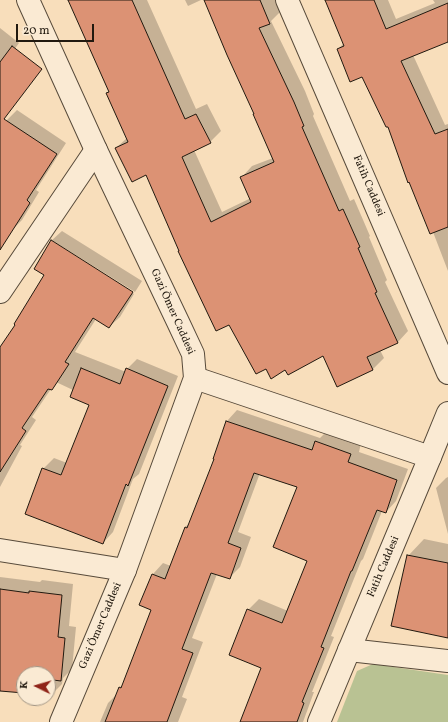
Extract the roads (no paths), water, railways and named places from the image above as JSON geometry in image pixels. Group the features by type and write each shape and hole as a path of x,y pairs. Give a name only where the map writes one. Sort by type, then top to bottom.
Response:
{"street":[{"name":"Gazi Ömer Caddesi","path":"28,0 96,150 193,354 195,378 125,570 61,722"},
{"name":"Fatih Caddesi","path":"287,0 448,373"},
{"path":"0,292 96,150"},
{"path":"195,378 430,457"},
{"name":"Fatih Caddesi","path":"319,722 448,413"},
{"path":"0,550 125,570"},
{"path":"349,650 448,661"}]}
